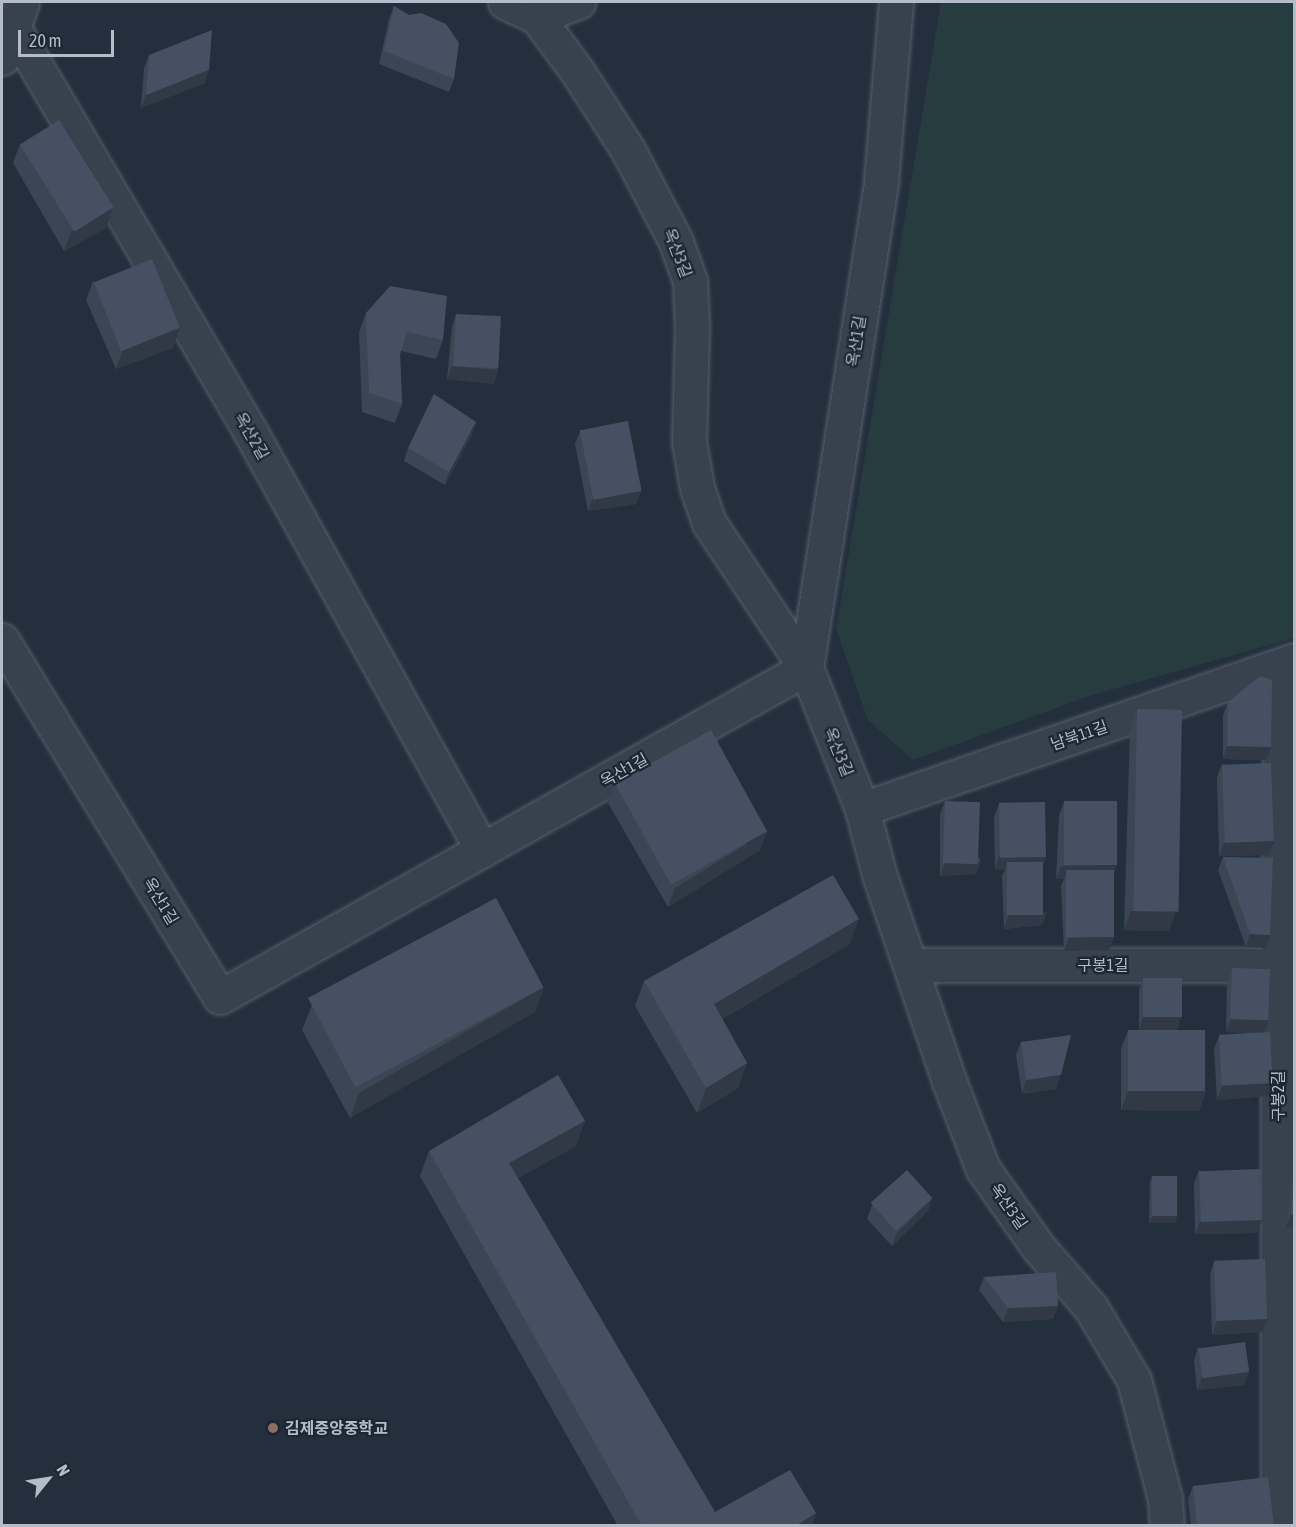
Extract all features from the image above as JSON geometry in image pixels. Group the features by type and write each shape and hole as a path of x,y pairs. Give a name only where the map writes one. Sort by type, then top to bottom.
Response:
{"street":[{"name":"옥산3길","path":"506,2 537,17 577,71 628,150 676,242 690,281 692,327 689,442 697,488 709,523 806,668 862,809 880,877 949,1081 983,1169 1038,1247 1091,1308 1134,1380 1164,1499 1167,1526"},
{"path":"537,17 578,2"},
{"name":"옥산1길","path":"2,640 220,997 806,668 881,181 896,2"},
{"name":"옥산2길","path":"12,29 251,433 482,850"},
{"name":"남북11길","path":"862,809 1288,663"},
{"name":"구봉2길","path":"1278,1526 1288,663"},
{"name":"구봉1길","path":"911,965 1286,965"}],"green space":[{"path":"941,2 1294,2 1294,638 1092,695 913,760 868,720 836,629"}],"building":[{"path":"394,6 409,15 421,13 446,24 459,43 454,79 384,51"},
{"path":"212,30 209,70 146,95 149,55"},
{"path":"59,120 114,207 75,232 20,144"},
{"path":"152,259 180,328 121,351 94,283"},
{"path":"390,286 447,296 443,340 407,332 400,354 402,404 369,393 366,313"},
{"path":"456,314 501,316 498,368 453,366"},
{"path":"434,394 476,422 449,472 408,448"},
{"path":"628,421 642,491 593,500 580,430"},
{"path":"1260,676 1272,680 1271,747 1227,746 1228,702"},
{"path":"1137,709 1182,710 1178,912 1133,911"},
{"path":"711,730 767,831 671,885 615,783"},
{"path":"1271,763 1274,841 1225,843 1222,765"},
{"path":"945,801 980,802 978,864 943,863"},
{"path":"1064,801 1117,801 1117,865 1064,865"},
{"path":"1045,802 1046,857 1000,858 999,803"},
{"path":"1223,857 1273,858 1270,935 1250,934"},
{"path":"1007,862 1043,862 1043,915 1007,915"},
{"path":"1066,870 1114,870 1114,937 1066,937"},
{"path":"833,875 859,919 714,1004 747,1063 706,1088 644,981"},
{"path":"496,898 543,987 355,1087 308,998"},
{"path":"1232,968 1270,969 1268,1020 1230,1019"},
{"path":"1143,978 1182,978 1182,1017 1143,1017"},
{"path":"1128,1030 1205,1030 1205,1091 1128,1091"},
{"path":"1270,1032 1273,1083 1222,1086 1219,1035"},
{"path":"1071,1035 1061,1075 1026,1080 1021,1042"},
{"path":"558,1075 585,1121 509,1163 715,1512 790,1470 816,1513 795,1526 642,1526 429,1151"},
{"path":"1260,1169 1262,1220 1201,1222 1199,1171"},
{"path":"907,1170 932,1198 896,1231 871,1203"},
{"path":"1152,1176 1177,1176 1177,1216 1152,1216"},
{"path":"1294,1182 1294,1215 1291,1214"},
{"path":"1265,1259 1267,1319 1216,1321 1214,1261"},
{"path":"1056,1272 1058,1306 1008,1308 984,1277"},
{"path":"1245,1342 1249,1372 1203,1378 1198,1349"},
{"path":"1268,1477 1274,1526 1197,1526 1193,1486"}],"place":[{"name":"김제중앙중학교","path":"273,1428"}]}
